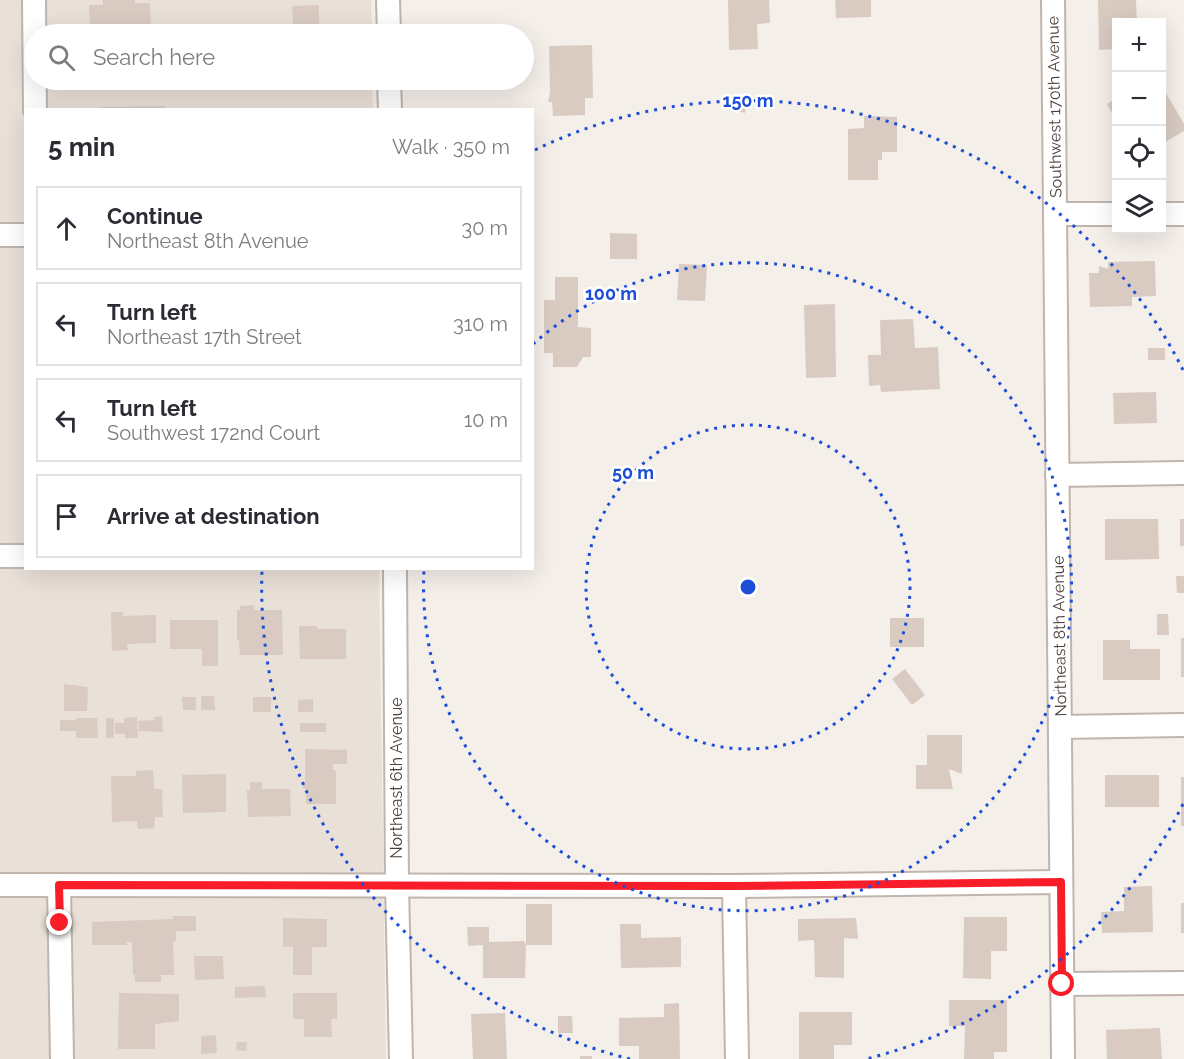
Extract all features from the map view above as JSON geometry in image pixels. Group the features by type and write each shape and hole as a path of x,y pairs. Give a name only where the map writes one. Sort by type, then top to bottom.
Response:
{"street":[{"path":"34,0 34,24"},
{"path":"388,0 389,24"},
{"name":"Southwest 170th Avenue","path":"1053,0 1055,214"},
{"path":"35,90 35,108"},
{"path":"389,90 390,108"},
{"path":"1055,214 1112,214"},
{"name":"Northeast 8th Avenue","path":"1055,214 1063,1059"},
{"path":"1166,214 1184,214"},
{"path":"0,235 24,235"},
{"path":"1057,475 1184,473"},
{"path":"0,556 24,556"},
{"name":"Northeast 6th Avenue","path":"395,570 397,886 401,1059"},
{"path":"1060,727 1184,725"},
{"path":"0,885 734,886 1061,882"},
{"path":"59,885 62,1059"},
{"path":"734,886 737,1059"},
{"path":"1062,984 1184,983"}],"shaded area":[{"path":"0,0 371,0 372,24 24,24 24,90 372,90 373,108 24,108 24,570 379,570 386,1059 0,1059"}],"building":[{"path":"103,0 135,0 135,3 150,3 151,24 90,24 89,5 103,5"},
{"path":"728,0 769,0 770,23 757,24 758,49 729,50"},
{"path":"835,0 871,0 871,17 836,18"},
{"path":"1098,0 1136,0 1137,18 1112,18 1112,49 1099,50"},
{"path":"319,5 319,24 293,24 292,6"},
{"path":"592,45 593,98 585,98 585,115 553,116 552,102 548,102 550,92 549,46"},
{"path":"1166,93 1184,124 1184,131 1166,142"},
{"path":"727,96 748,101 745,113 725,108"},
{"path":"1112,101 1112,113 1107,104"},
{"path":"165,106 165,108 101,108"},
{"path":"864,116 897,117 897,152 882,152 882,160 878,160 878,180 848,180 848,129 864,128"},
{"path":"610,233 637,234 637,259 610,259"},
{"path":"1155,261 1156,296 1132,297 1132,306 1090,307 1089,273 1099,273 1099,266 1108,269 1108,262"},
{"path":"679,264 707,265 705,301 677,300"},
{"path":"555,277 578,277 578,327 591,328 591,357 583,357 577,367 553,367 553,353 544,353 544,300 555,300"},
{"path":"835,304 836,377 806,378 804,305"},
{"path":"913,319 915,348 938,347 940,389 881,392 880,385 869,386 868,355 881,355 880,320"},
{"path":"1148,348 1165,348 1165,360 1148,360"},
{"path":"1156,392 1157,423 1114,424 1113,393"},
{"path":"1105,519 1158,519 1159,559 1105,560"},
{"path":"1180,519 1184,519 1184,546 1180,546"},
{"path":"1176,576 1184,576 1184,593 1177,593"},
{"path":"254,605 254,610 282,610 283,655 240,655 239,640 237,640 237,610 240,610 240,606"},
{"path":"111,612 123,612 123,616 156,615 156,643 127,644 128,650 112,651"},
{"path":"1157,614 1168,614 1169,635 1157,635"},
{"path":"890,618 924,618 924,647 890,647"},
{"path":"170,620 218,620 218,666 202,666 202,649 170,649"},
{"path":"299,626 317,626 317,629 346,629 346,659 300,659"},
{"path":"1181,638 1184,638 1184,677 1181,677"},
{"path":"1103,640 1130,640 1130,649 1160,649 1160,680 1103,680"},
{"path":"905,669 925,695 912,705 892,679"},
{"path":"64,684 88,687 87,711 64,711"},
{"path":"201,696 214,696 215,710 201,710"},
{"path":"182,697 196,697 196,710 183,710"},
{"path":"253,697 271,697 271,712 253,712"},
{"path":"313,699 313,712 298,712 298,700"},
{"path":"162,716 163,732 139,731 138,721 154,720 154,717"},
{"path":"137,717 138,738 125,738 125,734 115,734 115,723 124,723 124,718"},
{"path":"76,718 97,718 98,738 76,738 76,731 60,731 60,720 76,720"},
{"path":"106,718 114,718 114,738 106,738"},
{"path":"300,723 326,723 326,732 300,732"},
{"path":"927,735 962,735 962,774 949,769 953,789 916,789 916,765 927,765"},
{"path":"305,749 347,750 347,764 333,764 333,770 336,770 336,804 306,804 306,789 303,789"},
{"path":"153,770 154,789 162,789 163,817 155,817 154,828 138,829 137,821 112,822 111,776 136,776 136,771"},
{"path":"226,774 226,812 183,813 182,775"},
{"path":"1105,775 1159,775 1159,807 1105,807"},
{"path":"1181,777 1184,777 1184,826 1181,826"},
{"path":"250,782 262,782 262,789 290,789 291,816 248,817 247,790 250,790"},
{"path":"1152,886 1153,932 1102,933 1101,912 1124,911 1124,887"},
{"path":"1181,903 1184,903 1184,933 1181,933"},
{"path":"526,904 552,904 552,945 526,945"},
{"path":"173,916 196,916 196,931 176,931 176,941 173,941 174,975 161,975 161,982 135,982 132,942 127,942 127,945 92,945 92,922 173,919"},
{"path":"964,917 1007,917 1007,951 991,951 991,979 963,978"},
{"path":"283,918 327,919 327,947 312,947 312,975 293,975 293,947 283,947"},
{"path":"856,918 858,939 844,938 844,978 815,977 814,940 798,941 798,919"},
{"path":"620,924 641,924 641,938 681,937 681,967 621,968"},
{"path":"467,927 489,927 489,942 524,941 526,945 525,978 483,978 483,945 468,946"},
{"path":"194,956 223,956 224,979 195,980"},
{"path":"265,986 266,997 235,998 235,987"},
{"path":"119,993 179,994 179,1021 155,1024 155,1049 118,1049"},
{"path":"293,993 337,993 337,1019 331,1019 332,1037 304,1037 304,1019 293,1019"},
{"path":"949,1000 1007,1000 1007,1052 994,1052 994,1059 964,1059 965,1026 949,1026"},
{"path":"679,1003 680,1059 639,1059 639,1046 619,1046 619,1018 664,1017 664,1004"},
{"path":"799,1012 852,1012 852,1045 834,1045 834,1059 799,1059"},
{"path":"505,1013 507,1059 473,1059 471,1014"},
{"path":"558,1016 572,1016 573,1033 558,1033"},
{"path":"1160,1028 1162,1059 1107,1059 1106,1030"},
{"path":"216,1035 217,1053 201,1054 201,1036"},
{"path":"237,1042 247,1042 246,1051 236,1050"},
{"path":"580,1056 592,1056 592,1059 580,1059"}],"route":[{"path":"60,923 59,885 734,886 1061,882 1062,984"}]}
